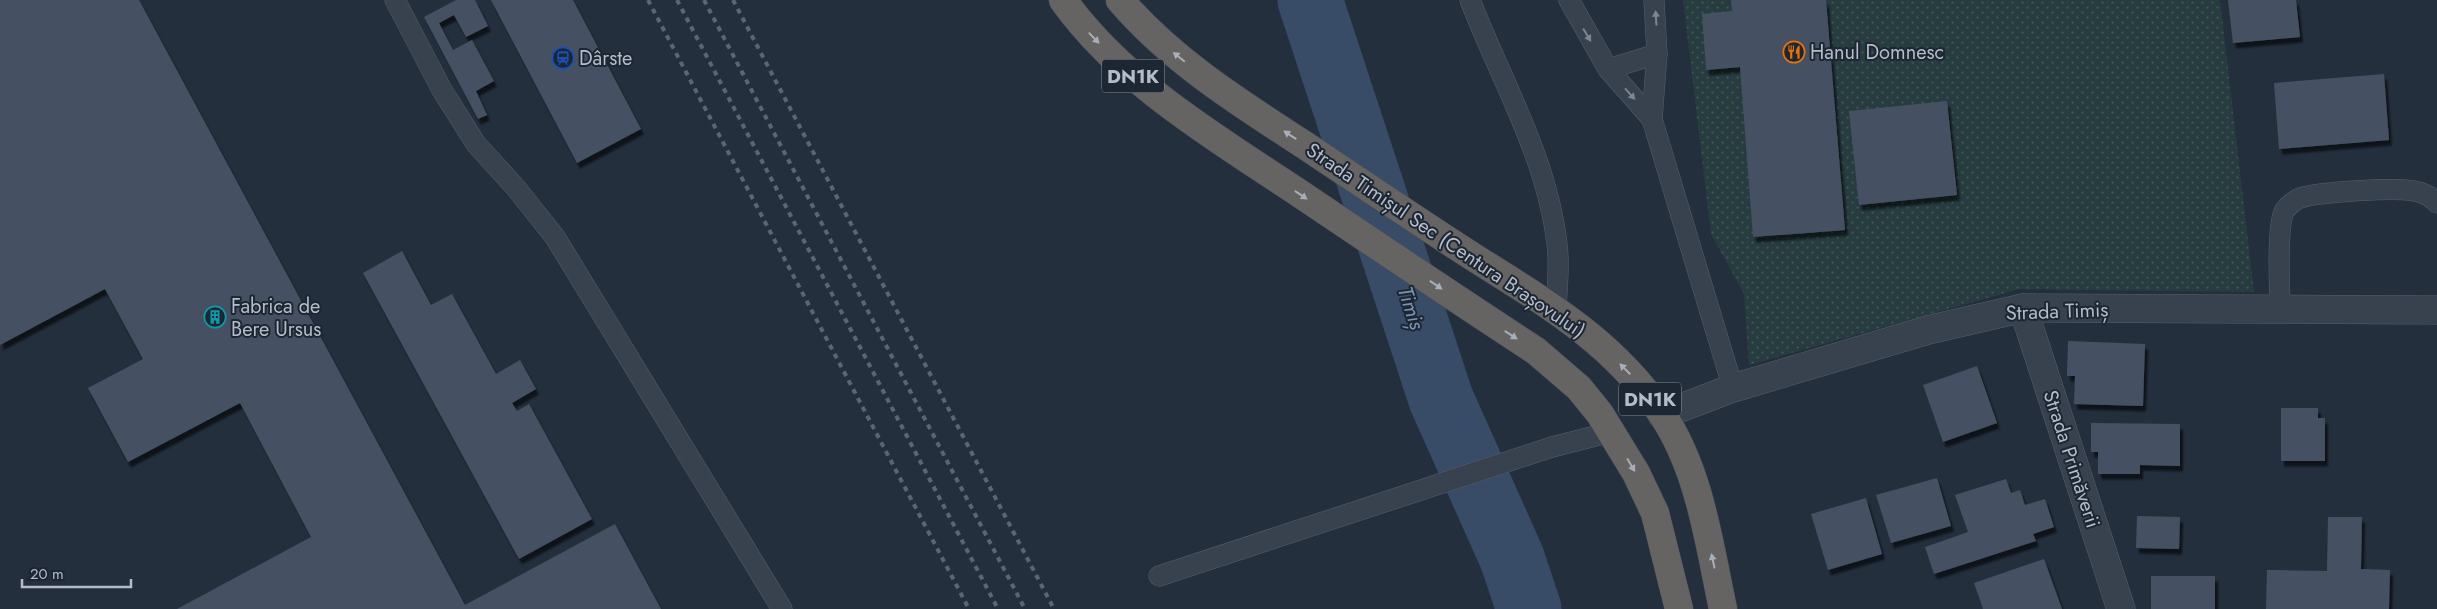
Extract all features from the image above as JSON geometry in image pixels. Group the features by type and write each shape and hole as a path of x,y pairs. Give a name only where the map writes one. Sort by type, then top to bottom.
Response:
{"highway":[{"name":"Strada Timișul Sec (Centura Brașovului)","path":"1063,0 1080,24 1125,70 1217,139 1536,351 1579,388 1611,432 1636,472 1655,513 1679,609"},
{"name":"Strada Timișul Sec (Centura Brașovului)","path":"1120,0 1142,25 1217,87 1556,309 1601,345 1627,371 1662,415 1680,447 1700,498 1723,609"}],"street":[{"name":"Strada Timiș","path":"1662,415 1733,388 1928,330 2023,308 2437,310"},
{"name":"Strada Primăverii","path":"2023,308 2121,609"}],"lane":[{"path":"395,0 442,90 476,144 516,188 555,237 782,609"},
{"path":"1470,0 1530,141 1547,194 1558,245 1556,309"},
{"path":"1569,0 1608,69 1652,119"},
{"path":"1654,0 1657,54 1652,119 1733,388"},
{"path":"1608,69 1657,54"},
{"path":"2280,309 2281,233 2284,211 2298,199 2316,195 2414,190 2433,198 2437,203"},
{"path":"1159,576 1552,447 1611,432"}],"green space":[{"path":"1683,0 2220,0 2254,292 2020,289 1749,365 1744,294 1711,234"}],"building":[{"name":"Fabrica de Bere Ursus","path":"0,0 139,0 465,605 615,524 661,609 177,609 311,537 240,403 128,462 88,388 143,359 105,289 0,345"},
{"path":"456,0 475,0 488,26 466,37 454,15 439,23 453,50 472,40 494,81 476,91 487,115 478,119 424,17"},
{"name":"Dârste","path":"491,0 573,0 641,129 577,163"},
{"path":"1731,0 1826,0 1845,230 1753,237 1740,67 1706,70 1702,14 1732,11"},
{"path":"2228,0 2296,0 2300,37 2233,43"},
{"path":"2384,74 2389,140 2279,149 2274,83"},
{"path":"1947,101 1957,195 1859,205 1849,111"},
{"path":"402,251 431,305 452,294 496,374 520,360 536,389 512,403 517,411 529,404 592,519 519,559 363,273"},
{"path":"2068,341 2145,344 2143,406 2074,404 2075,376 2067,376"},
{"path":"1977,366 1997,423 1943,442 1923,385"},
{"path":"2281,408 2318,408 2318,418 2325,418 2325,461 2281,461"},
{"path":"2091,423 2180,424 2180,466 2140,465 2140,474 2098,474 2098,452 2091,452"},
{"path":"1937,478 1951,526 1891,543 1876,495"},
{"path":"2006,479 2011,493 2020,490 2025,505 2045,499 2054,527 2033,534 2036,541 1934,574 1925,547 1968,532 1955,495"},
{"path":"1866,498 1882,554 1828,570 1811,514"},
{"path":"2137,516 2180,517 2179,549 2136,548"},
{"path":"2328,517 2362,517 2361,569 2390,570 2389,609 2266,609 2267,570 2327,571"},
{"path":"2044,559 2062,609 1983,609 1974,583"},
{"path":"2151,576 2215,576 2215,609 2151,609"}],"waterway":[{"name":"Timiș","path":"1310,0 1441,399 1512,558 1529,609"}],"railway":[{"path":"648,0 969,609"},
{"path":"677,0 998,609"},
{"path":"704,0 1025,609"},
{"path":"733,0 1054,609"}],"place":[{"name":"Hanul Domnesc","path":"1794,52"},
{"name":"Dârste","path":"563,58"},
{"name":"Fabrica de Bere Ursus","path":"215,317"}]}
